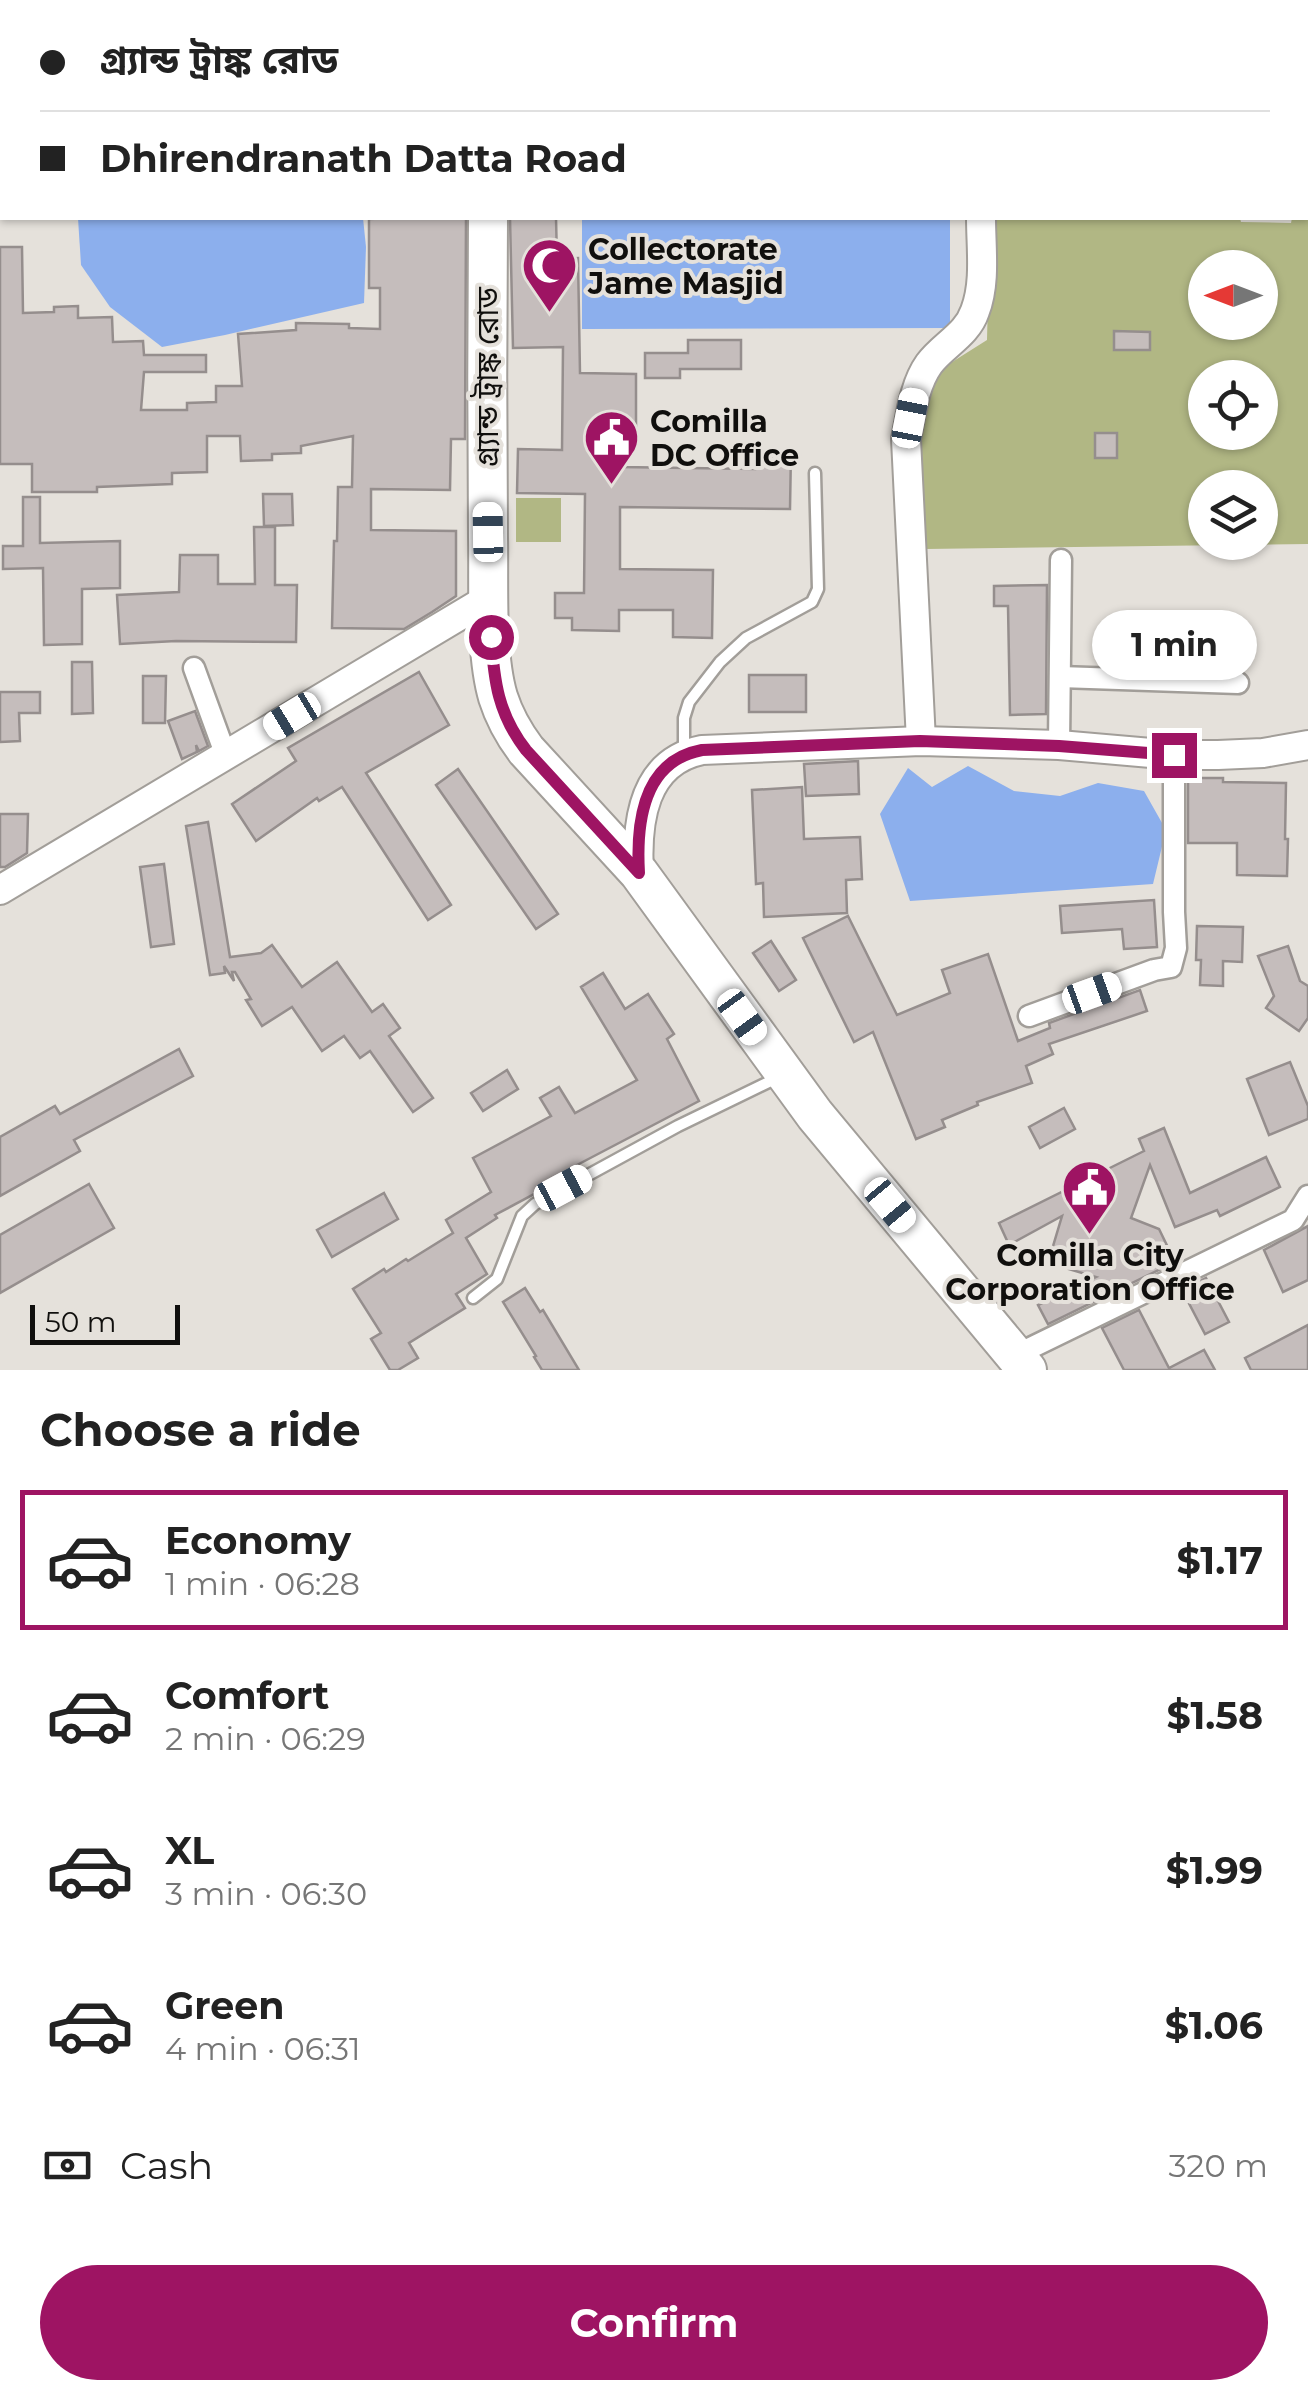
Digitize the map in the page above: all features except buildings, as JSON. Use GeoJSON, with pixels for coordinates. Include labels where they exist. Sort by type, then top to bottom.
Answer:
{"type":"FeatureCollection","features":[{"type":"Feature","properties":{"kind":"highway","name":"গ্র্যান্ড ট্রাঙ্ক রোড"},"geometry":{"type":"LineString","coordinates":[[488,220],[489,598],[497,695],[514,734],[639,873],[815,1115],[1022,1362]]}},
{"type":"Feature","properties":{"kind":"street"},"geometry":{"type":"LineString","coordinates":[[920,741],[906,439],[914,396],[929,364],[974,315],[981,290],[981,220]]}},
{"type":"Feature","properties":{"kind":"street"},"geometry":{"type":"LineString","coordinates":[[1059,746],[1061,560]]}},
{"type":"Feature","properties":{"kind":"street"},"geometry":{"type":"LineString","coordinates":[[0,890],[489,598]]}},
{"type":"Feature","properties":{"kind":"street"},"geometry":{"type":"LineString","coordinates":[[194,668],[226,756]]}},
{"type":"Feature","properties":{"kind":"street"},"geometry":{"type":"LineString","coordinates":[[1060,677],[1238,684]]}},
{"type":"Feature","properties":{"kind":"street"},"geometry":{"type":"LineString","coordinates":[[639,873],[637,841],[642,811],[664,767],[684,753],[920,741],[1174,755],[1263,753],[1308,745]]}},
{"type":"Feature","properties":{"kind":"street"},"geometry":{"type":"LineString","coordinates":[[1029,1016],[1171,967],[1176,948],[1174,755]]}},
{"type":"Feature","properties":{"kind":"street"},"geometry":{"type":"LineString","coordinates":[[1022,1362],[1292,1220],[1308,1196]]}},
{"type":"Feature","properties":{"kind":"lane"},"geometry":{"type":"LineString","coordinates":[[684,753],[684,718],[690,702],[720,662],[746,638],[812,602],[816,596],[816,473]]}},
{"type":"Feature","properties":{"kind":"lane"},"geometry":{"type":"LineString","coordinates":[[473,1298],[497,1279],[522,1216],[535,1204],[784,1074]]}},
{"type":"Feature","properties":{"kind":"green space"},"geometry":{"type":"Polygon","coordinates":[[[990,220],[1308,220],[1308,544],[1278,544],[1278,470],[1188,470],[1188,546],[926,549],[920,441],[926,403],[941,369],[987,340],[990,220]]]}},
{"type":"Feature","properties":{"kind":"green space"},"geometry":{"type":"Polygon","coordinates":[[[516,498],[561,498],[561,542],[516,542],[516,498]]]}},
{"type":"Feature","properties":{"kind":"water"},"geometry":{"type":"Polygon","coordinates":[[[78,220],[363,220],[364,303],[162,347],[110,307],[81,265],[78,220]]]}},
{"type":"Feature","properties":{"kind":"water"},"geometry":{"type":"Polygon","coordinates":[[[582,220],[950,220],[950,328],[582,329],[582,220]]]}},
{"type":"Feature","properties":{"kind":"water"},"geometry":{"type":"Polygon","coordinates":[[[968,766],[1014,791],[1060,796],[1098,783],[1144,791],[1166,830],[1153,884],[910,901],[880,814],[908,768],[932,787],[968,766]]]}},
{"type":"Feature","properties":{"kind":"place","name":"Collectorate Jame Masjid"},"geometry":{"type":"Point","coordinates":[549,315]}},
{"type":"Feature","properties":{"kind":"place","name":"Comilla DC Office"},"geometry":{"type":"Point","coordinates":[611,487]}},
{"type":"Feature","properties":{"kind":"place","name":"Comilla City Corporation Office"},"geometry":{"type":"Point","coordinates":[1090,1236]}},
{"type":"Feature","properties":{"kind":"route"},"geometry":{"type":"LineString","coordinates":[[491,637],[497,695],[514,734],[639,873],[637,841],[642,811],[664,767],[684,753],[920,741],[1174,755]]}}]}
